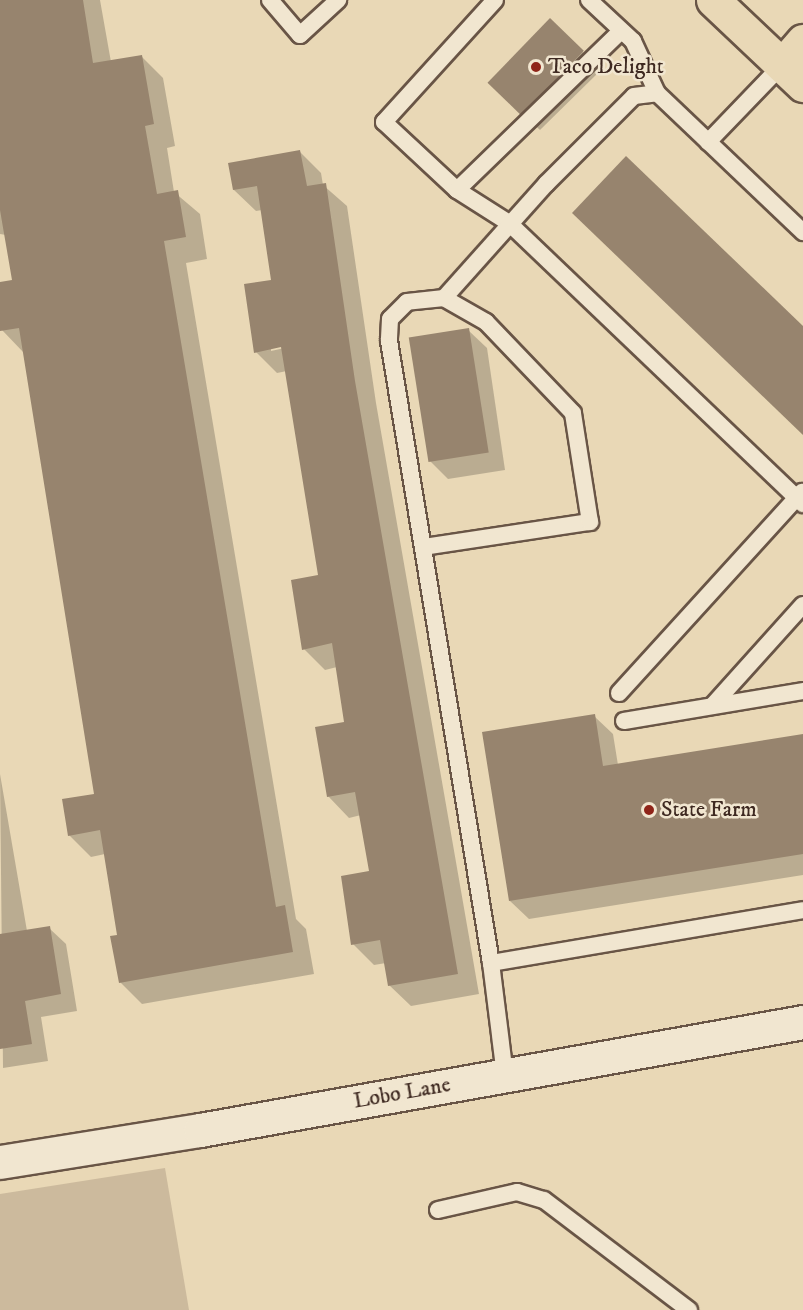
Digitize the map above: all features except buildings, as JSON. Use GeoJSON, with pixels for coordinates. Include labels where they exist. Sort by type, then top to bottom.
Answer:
{"type":"FeatureCollection","features":[{"type":"Feature","properties":{"kind":"main road"},"geometry":{"type":"LineString","coordinates":[[713,0],[792,75],[803,41]]}},
{"type":"Feature","properties":{"kind":"street","name":"Lobo Lane"},"geometry":{"type":"LineString","coordinates":[[0,1162],[803,1022]]}},
{"type":"Feature","properties":{"kind":"lane"},"geometry":{"type":"LineString","coordinates":[[270,0],[300,35],[338,0]]}},
{"type":"Feature","properties":{"kind":"lane"},"geometry":{"type":"LineString","coordinates":[[495,0],[384,122],[457,190],[509,223],[801,498],[619,693]]}},
{"type":"Feature","properties":{"kind":"lane"},"geometry":{"type":"LineString","coordinates":[[589,0],[633,41],[657,93],[803,232]]}},
{"type":"Feature","properties":{"kind":"lane"},"geometry":{"type":"LineString","coordinates":[[457,190],[621,31]]}},
{"type":"Feature","properties":{"kind":"lane"},"geometry":{"type":"LineString","coordinates":[[708,142],[792,75]]}},
{"type":"Feature","properties":{"kind":"lane"},"geometry":{"type":"LineString","coordinates":[[444,298],[509,223],[633,96],[657,93]]}},
{"type":"Feature","properties":{"kind":"lane"},"geometry":{"type":"LineString","coordinates":[[424,547],[590,522],[573,413],[486,322],[444,298],[407,302],[390,319],[389,341],[424,547],[442,679],[491,963],[505,1075]]}},
{"type":"Feature","properties":{"kind":"lane"},"geometry":{"type":"LineString","coordinates":[[712,706],[803,605]]}},
{"type":"Feature","properties":{"kind":"lane"},"geometry":{"type":"LineString","coordinates":[[624,721],[803,691]]}},
{"type":"Feature","properties":{"kind":"lane"},"geometry":{"type":"LineString","coordinates":[[491,963],[803,910]]}},
{"type":"Feature","properties":{"kind":"lane"},"geometry":{"type":"LineString","coordinates":[[438,1210],[517,1192],[544,1200],[689,1310]]}},
{"type":"Feature","properties":{"kind":"shaded area"},"geometry":{"type":"Polygon","coordinates":[[[165,1168],[189,1310],[0,1310],[0,1194],[165,1168]]]}},
{"type":"Feature","properties":{"kind":"place","name":"Taco Delight"},"geometry":{"type":"Point","coordinates":[536,67]}},
{"type":"Feature","properties":{"kind":"place","name":"State Farm"},"geometry":{"type":"Point","coordinates":[649,810]}}]}
